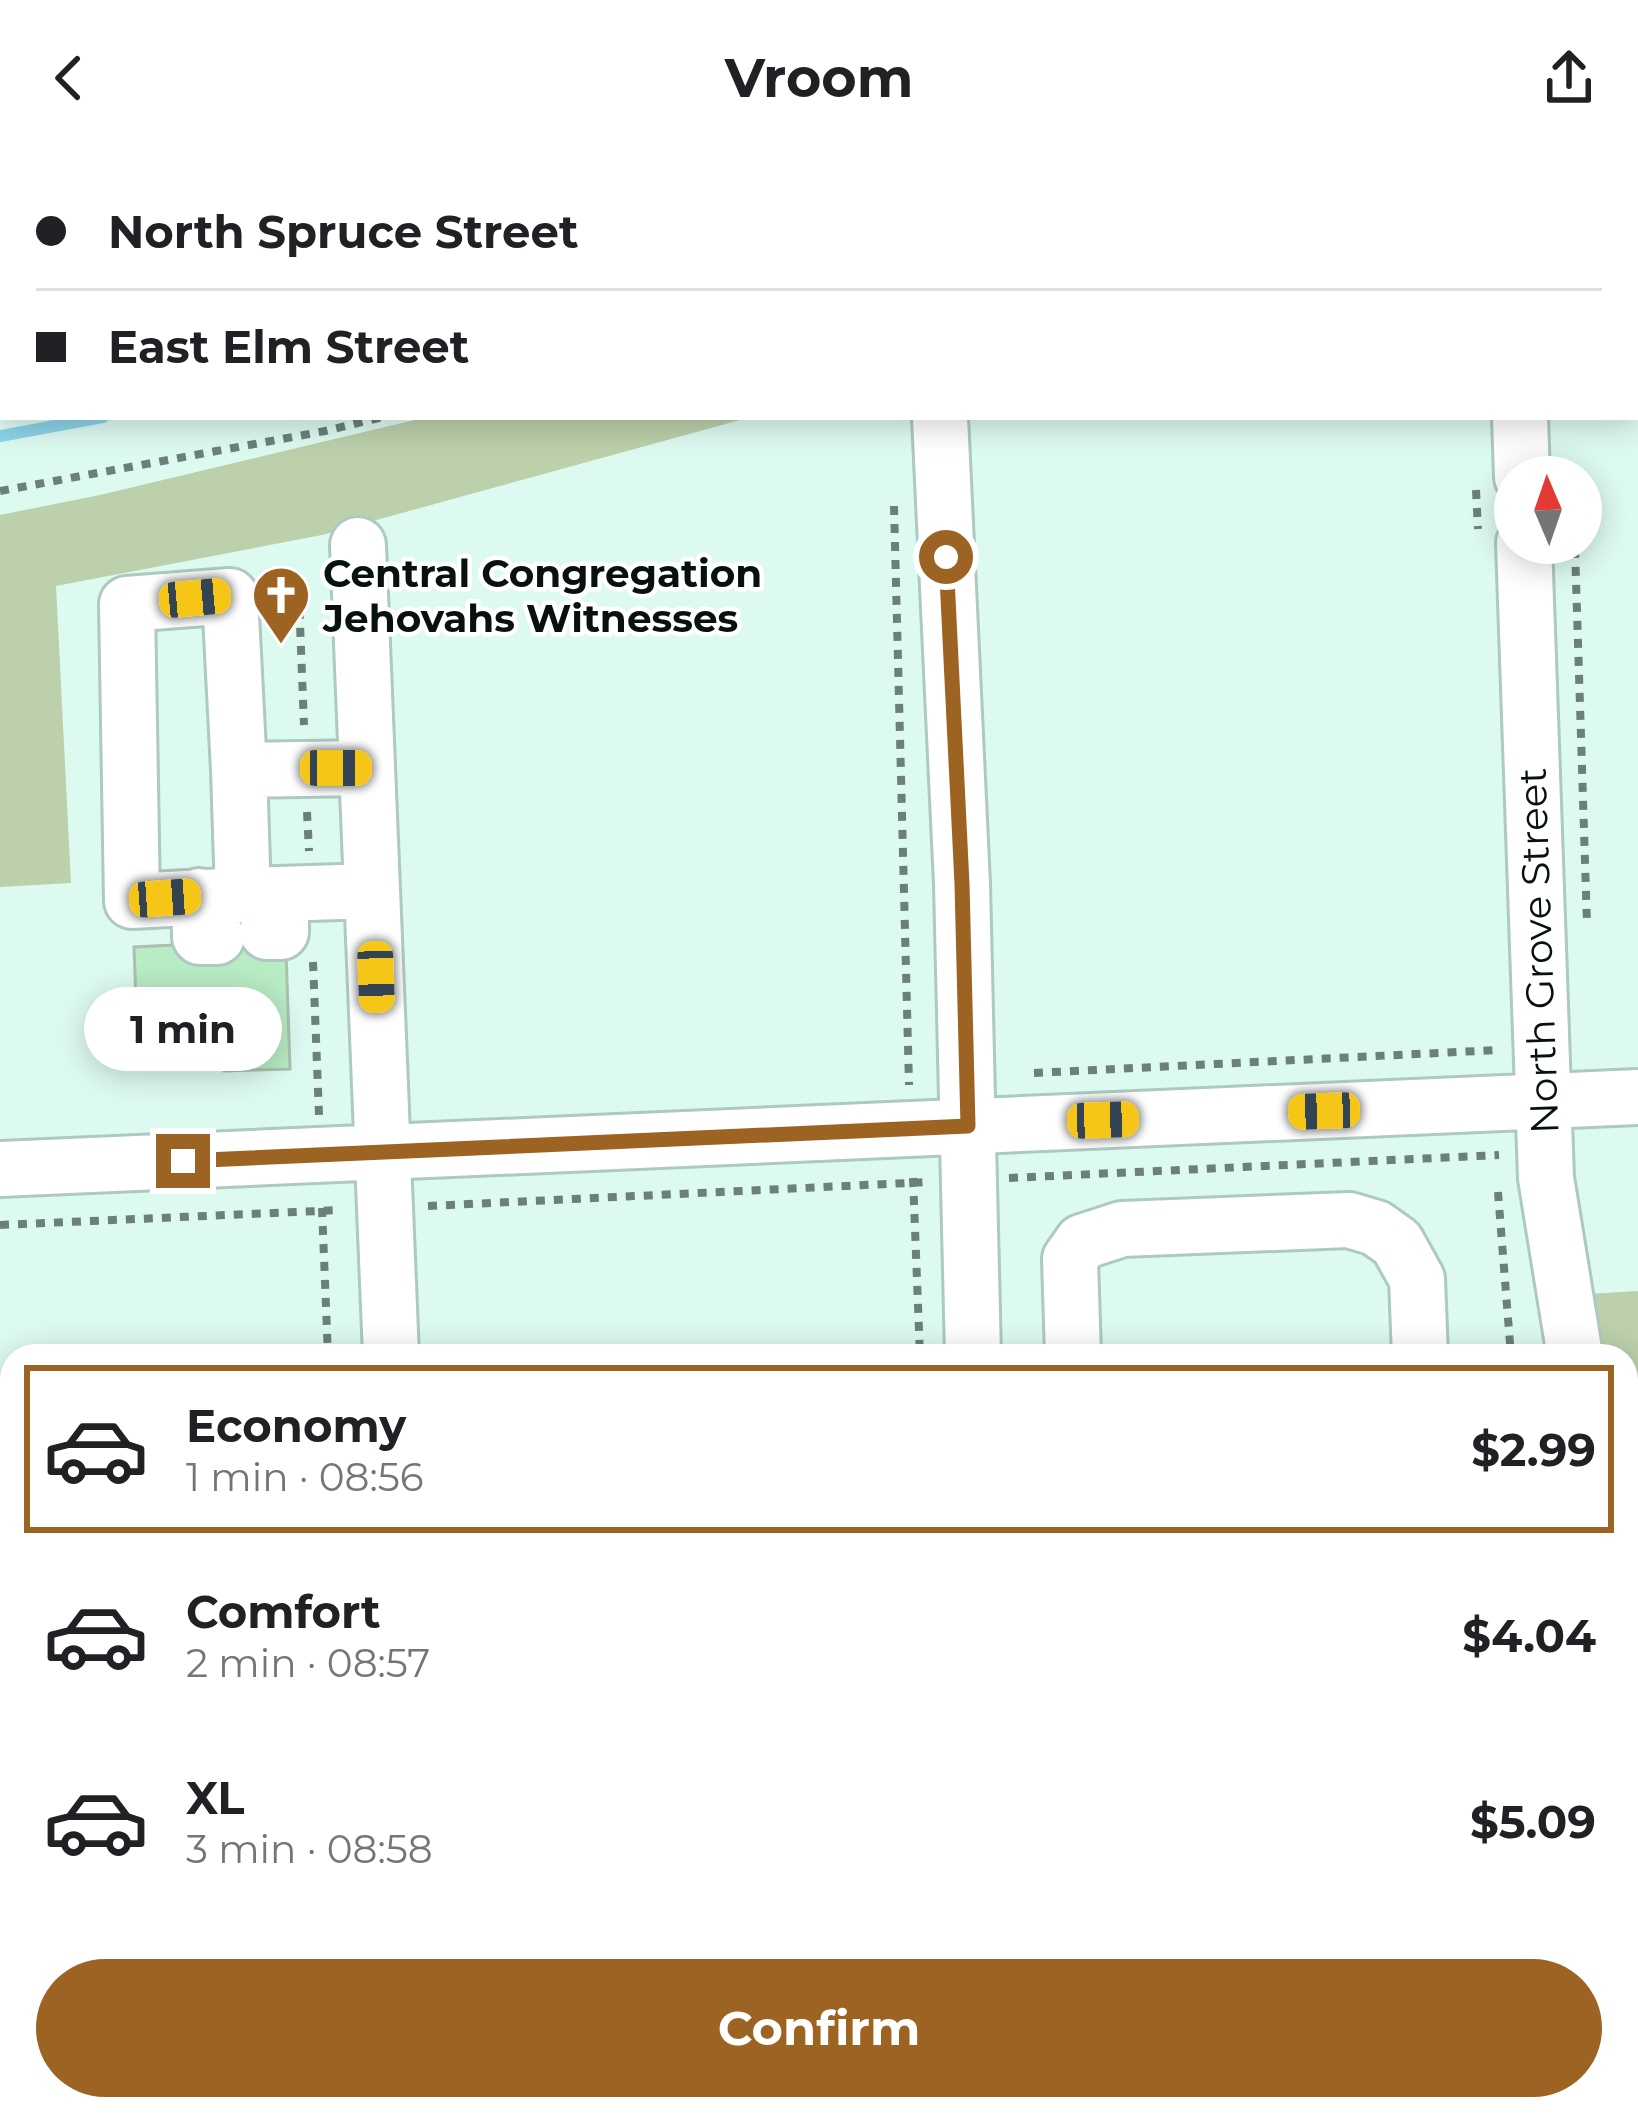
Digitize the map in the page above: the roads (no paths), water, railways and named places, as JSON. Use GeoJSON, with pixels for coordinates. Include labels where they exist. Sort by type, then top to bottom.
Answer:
{"type":"FeatureCollection","features":[{"type":"Feature","properties":{"kind":"street"},"geometry":{"type":"LineString","coordinates":[[940,420],[961,861],[973,1344]]}},
{"type":"Feature","properties":{"kind":"street"},"geometry":{"type":"LineString","coordinates":[[1520,420],[1521,456]]}},
{"type":"Feature","properties":{"kind":"street"},"geometry":{"type":"LineString","coordinates":[[358,545],[391,1344]]}},
{"type":"Feature","properties":{"kind":"street","name":"North Grove Street"},"geometry":{"type":"LineString","coordinates":[[1525,564],[1546,1178],[1572,1344]]}},
{"type":"Feature","properties":{"kind":"street"},"geometry":{"type":"LineString","coordinates":[[241,911],[230,596],[127,604],[132,901],[241,911],[372,891]]}},
{"type":"Feature","properties":{"kind":"street"},"geometry":{"type":"LineString","coordinates":[[239,770],[367,768]]}},
{"type":"Feature","properties":{"kind":"street"},"geometry":{"type":"LineString","coordinates":[[0,1168],[1638,1097]]}},
{"type":"Feature","properties":{"kind":"street"},"geometry":{"type":"LineString","coordinates":[[1073,1344],[1070,1259],[1082,1242],[1122,1229],[1349,1220],[1376,1228],[1397,1243],[1417,1279],[1420,1344]]}},
{"type":"Feature","properties":{"kind":"waterway"},"geometry":{"type":"LineString","coordinates":[[0,436],[87,420]]}},
{"type":"Feature","properties":{"kind":"place","name":"Central Congregation Jehovahs Witnesses"},"geometry":{"type":"Point","coordinates":[281,646]}}]}
